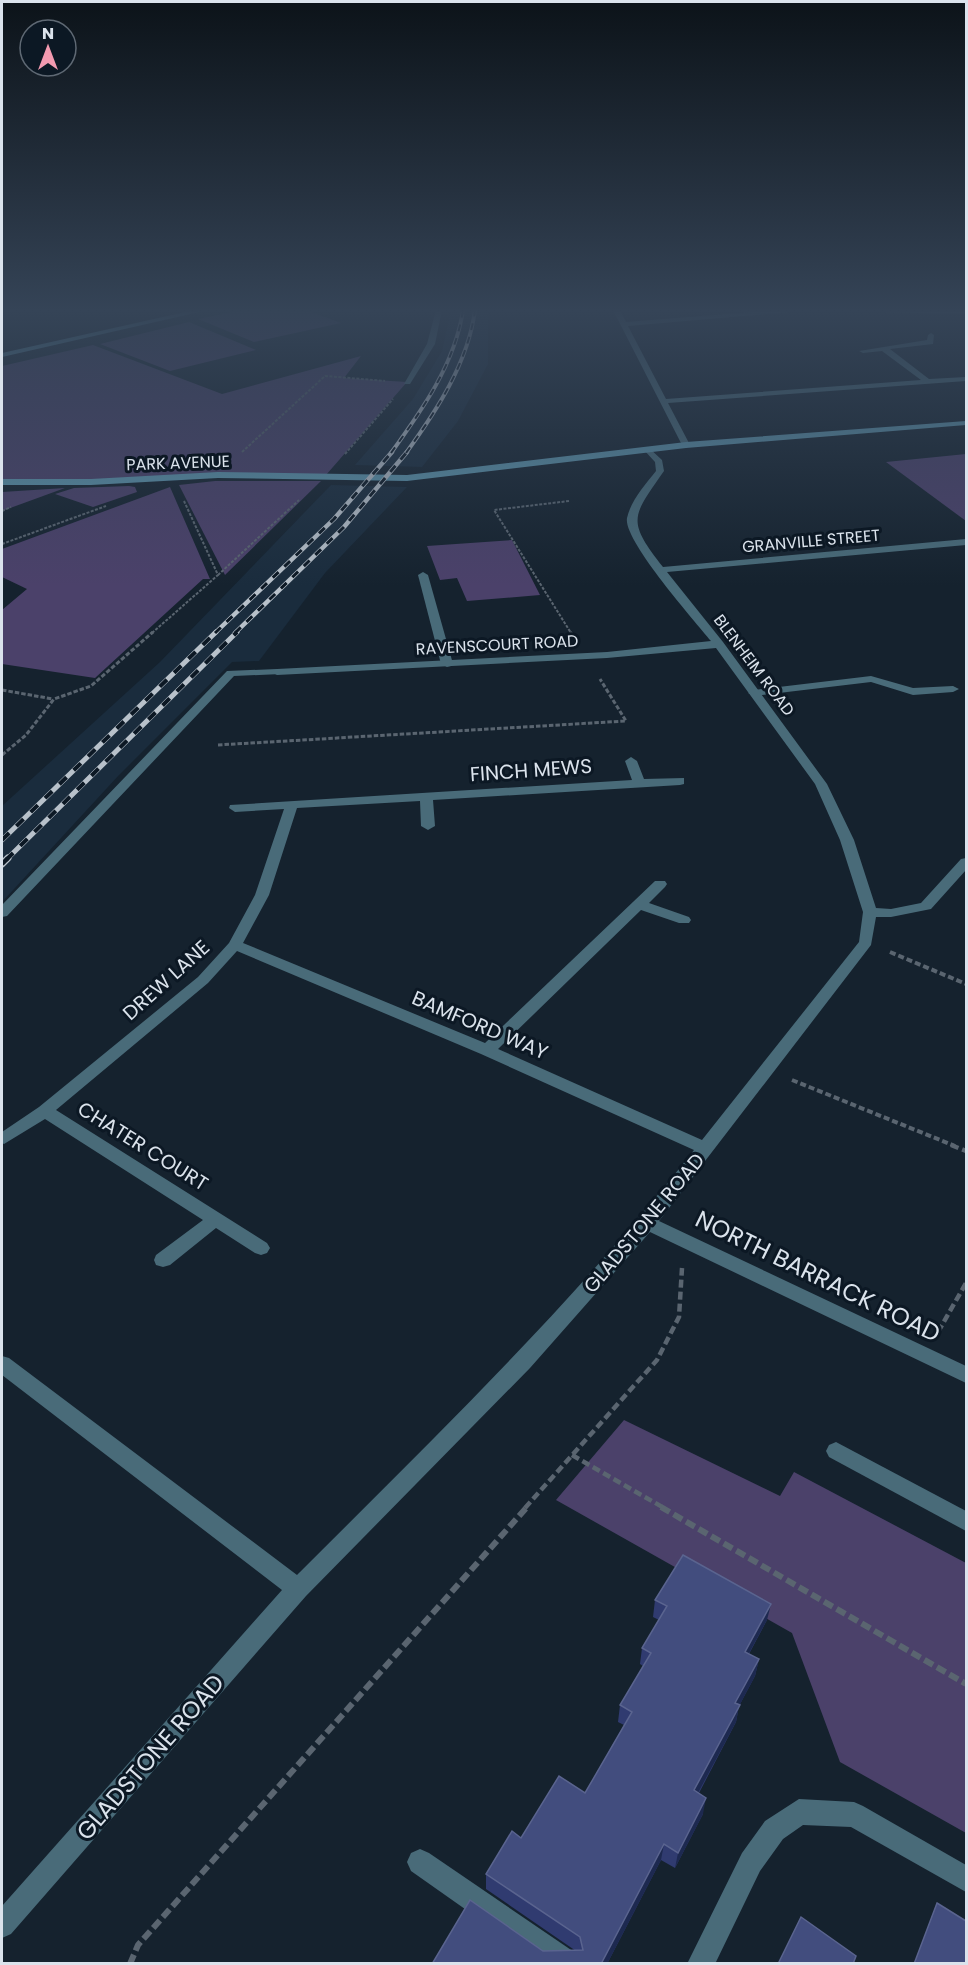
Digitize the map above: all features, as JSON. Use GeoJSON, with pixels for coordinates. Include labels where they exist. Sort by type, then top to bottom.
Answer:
{"type":"FeatureCollection","features":[{"type":"Feature","properties":{"kind":"street"},"geometry":{"type":"LineString","coordinates":[[664,402],[686,445]]}},
{"type":"Feature","properties":{"kind":"street","name":"PARK AVENUE"},"geometry":{"type":"LineString","coordinates":[[2,482],[326,475],[426,476],[686,445],[966,423]]}},
{"type":"Feature","properties":{"kind":"street","name":"BLENHEIM ROAD"},"geometry":{"type":"LineString","coordinates":[[648,450],[659,462],[660,471],[636,504],[631,521],[638,542],[719,644],[821,784],[847,840],[870,912]]}},
{"type":"Feature","properties":{"kind":"street","name":"GRANVILLE STREET"},"geometry":{"type":"LineString","coordinates":[[658,570],[966,542]]}},
{"type":"Feature","properties":{"kind":"street"},"geometry":{"type":"LineString","coordinates":[[423,575],[447,664]]}},
{"type":"Feature","properties":{"kind":"street","name":"RAVENSCOURT ROAD"},"geometry":{"type":"LineString","coordinates":[[2,913],[231,673],[607,655],[719,644]]}},
{"type":"Feature","properties":{"kind":"street"},"geometry":{"type":"LineString","coordinates":[[754,693],[882,679],[913,692],[952,688]]}},
{"type":"Feature","properties":{"kind":"street"},"geometry":{"type":"LineString","coordinates":[[631,761],[639,783]]}},
{"type":"Feature","properties":{"kind":"street","name":"FINCH MEWS"},"geometry":{"type":"LineString","coordinates":[[235,808],[680,781]]}},
{"type":"Feature","properties":{"kind":"street"},"geometry":{"type":"LineString","coordinates":[[426,796],[428,826]]}},
{"type":"Feature","properties":{"kind":"street","name":"DREW LANE"},"geometry":{"type":"LineString","coordinates":[[3,1139],[45,1111],[203,980],[235,945],[262,896],[292,804]]}},
{"type":"Feature","properties":{"kind":"street"},"geometry":{"type":"LineString","coordinates":[[866,942],[870,912],[891,913],[926,906],[966,862]]}},
{"type":"Feature","properties":{"kind":"street"},"geometry":{"type":"LineString","coordinates":[[487,1050],[660,884]]}},
{"type":"Feature","properties":{"kind":"street"},"geometry":{"type":"LineString","coordinates":[[639,904],[684,920]]}},
{"type":"Feature","properties":{"kind":"street","name":"GLADSTONE ROAD"},"geometry":{"type":"LineString","coordinates":[[2,1925],[298,1588],[524,1362],[647,1223],[707,1149],[866,942]]}},
{"type":"Feature","properties":{"kind":"street","name":"BAMFORD WAY"},"geometry":{"type":"LineString","coordinates":[[235,945],[487,1050],[707,1149]]}},
{"type":"Feature","properties":{"kind":"street","name":"CHATER COURT"},"geometry":{"type":"LineString","coordinates":[[45,1111],[261,1248]]}},
{"type":"Feature","properties":{"kind":"street","name":"CHATER COURT"},"geometry":{"type":"LineString","coordinates":[[163,1260],[216,1219]]}},
{"type":"Feature","properties":{"kind":"street","name":"NORTH BARRACK ROAD"},"geometry":{"type":"LineString","coordinates":[[647,1223],[966,1375]]}},
{"type":"Feature","properties":{"kind":"street"},"geometry":{"type":"LineString","coordinates":[[2,1364],[298,1588]]}},
{"type":"Feature","properties":{"kind":"street"},"geometry":{"type":"LineString","coordinates":[[836,1452],[966,1522]]}},
{"type":"Feature","properties":{"kind":"street"},"geometry":{"type":"LineString","coordinates":[[700,1964],[751,1862],[774,1830],[799,1812],[854,1815],[966,1879]]}},
{"type":"Feature","properties":{"kind":"street"},"geometry":{"type":"LineString","coordinates":[[420,1862],[567,1964]]}},
{"type":"Feature","properties":{"kind":"path"},"geometry":{"type":"LineString","coordinates":[[241,454],[297,402]]}},
{"type":"Feature","properties":{"kind":"path"},"geometry":{"type":"LineString","coordinates":[[2,690],[54,699],[92,686],[218,575],[326,475],[390,402]]}},
{"type":"Feature","properties":{"kind":"path"},"geometry":{"type":"LineString","coordinates":[[174,478],[218,575]]}},
{"type":"Feature","properties":{"kind":"path"},"geometry":{"type":"LineString","coordinates":[[2,544],[114,503]]}},
{"type":"Feature","properties":{"kind":"path"},"geometry":{"type":"LineString","coordinates":[[2,755],[26,735],[54,699]]}},
{"type":"Feature","properties":{"kind":"path"},"geometry":{"type":"LineString","coordinates":[[866,942],[966,984]]}},
{"type":"Feature","properties":{"kind":"path"},"geometry":{"type":"LineString","coordinates":[[767,1069],[966,1151]]}},
{"type":"Feature","properties":{"kind":"path"},"geometry":{"type":"LineString","coordinates":[[130,1964],[138,1945],[145,1936],[657,1360],[679,1317],[682,1268],[629,1242]]}},
{"type":"Feature","properties":{"kind":"path"},"geometry":{"type":"LineString","coordinates":[[925,1355],[966,1283]]}},
{"type":"Feature","properties":{"kind":"path"},"geometry":{"type":"LineString","coordinates":[[572,1455],[966,1684]]}},
{"type":"Feature","properties":{"kind":"shaded area"},"geometry":{"type":"Polygon","coordinates":[[[2,402],[390,402],[326,475],[2,482],[2,402]]]}},
{"type":"Feature","properties":{"kind":"shaded area"},"geometry":{"type":"Polygon","coordinates":[[[411,402],[468,402],[458,421],[422,467],[355,465],[411,402]]]}},
{"type":"Feature","properties":{"kind":"shaded area"},"geometry":{"type":"Polygon","coordinates":[[[966,454],[966,521],[886,462],[966,454]]]}},
{"type":"Feature","properties":{"kind":"shaded area"},"geometry":{"type":"Polygon","coordinates":[[[215,481],[321,481],[225,575],[179,485],[215,481]]]}},
{"type":"Feature","properties":{"kind":"shaded area"},"geometry":{"type":"Polygon","coordinates":[[[331,485],[407,487],[325,573],[259,661],[232,662],[119,775],[2,902],[2,806],[160,662],[331,485]]]}},
{"type":"Feature","properties":{"kind":"shaded area"},"geometry":{"type":"Polygon","coordinates":[[[135,487],[137,492],[93,507],[55,494],[74,488],[135,487]]]}},
{"type":"Feature","properties":{"kind":"shaded area"},"geometry":{"type":"Polygon","coordinates":[[[170,487],[210,579],[203,579],[95,678],[2,664],[2,610],[27,589],[2,577],[2,549],[170,487]]]}},
{"type":"Feature","properties":{"kind":"shaded area"},"geometry":{"type":"Polygon","coordinates":[[[65,488],[2,511],[2,492],[65,488]]]}},
{"type":"Feature","properties":{"kind":"shaded area"},"geometry":{"type":"Polygon","coordinates":[[[512,540],[540,595],[467,601],[457,578],[440,580],[427,546],[512,540]]]}},
{"type":"Feature","properties":{"kind":"shaded area"},"geometry":{"type":"Polygon","coordinates":[[[624,1420],[780,1496],[794,1472],[966,1563],[966,1833],[840,1762],[792,1633],[556,1500],[624,1420]]]}},
{"type":"Feature","properties":{"kind":"building"},"geometry":{"type":"Polygon","coordinates":[[[683,1555],[771,1604],[745,1652],[759,1659],[735,1703],[740,1705],[694,1790],[706,1798],[678,1853],[664,1844],[601,1964],[432,1964],[470,1900],[543,1951],[583,1950],[580,1937],[486,1874],[512,1831],[521,1838],[559,1776],[585,1793],[632,1712],[620,1705],[651,1653],[642,1648],[667,1606],[655,1600],[683,1555]]]}},
{"type":"Feature","properties":{"kind":"building"},"geometry":{"type":"Polygon","coordinates":[[[937,1903],[966,1921],[966,1964],[914,1964],[937,1903]]]}},
{"type":"Feature","properties":{"kind":"building"},"geometry":{"type":"Polygon","coordinates":[[[801,1917],[856,1956],[853,1964],[778,1964],[801,1917]]]}},
{"type":"Feature","properties":{"kind":"railway"},"geometry":{"type":"LineString","coordinates":[[391,453],[426,402]]}},
{"type":"Feature","properties":{"kind":"railway"},"geometry":{"type":"LineString","coordinates":[[406,453],[441,402]]}},
{"type":"Feature","properties":{"kind":"railway"},"geometry":{"type":"LineString","coordinates":[[215,633],[334,519],[392,452]]}},
{"type":"Feature","properties":{"kind":"railway"},"geometry":{"type":"LineString","coordinates":[[235,633],[344,527],[407,452]]}},
{"type":"Feature","properties":{"kind":"railway"},"geometry":{"type":"LineString","coordinates":[[2,840],[216,632]]}},
{"type":"Feature","properties":{"kind":"railway"},"geometry":{"type":"LineString","coordinates":[[6,860],[237,632]]}},
{"type":"Feature","properties":{"kind":"railway"},"geometry":{"type":"LineString","coordinates":[[2,864],[6,860]]}}]}
